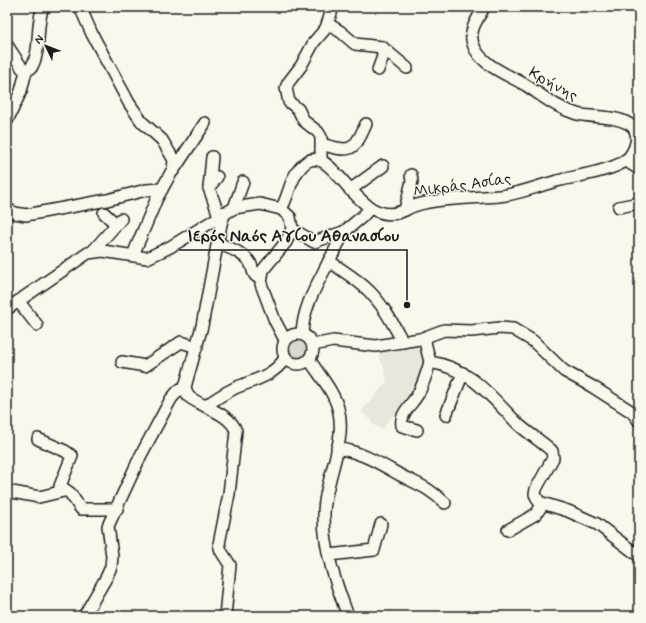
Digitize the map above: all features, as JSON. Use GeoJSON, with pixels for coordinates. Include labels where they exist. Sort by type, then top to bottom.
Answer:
{"type":"FeatureCollection","features":[{"type":"Feature","properties":{"kind":"street"},"geometry":{"type":"LineString","coordinates":[[7,121],[18,98],[26,71],[31,68],[36,57],[39,21],[43,7]]}},
{"type":"Feature","properties":{"kind":"street"},"geometry":{"type":"LineString","coordinates":[[80,7],[92,34],[129,103],[142,122],[162,140],[172,154],[174,163],[171,173]]}},
{"type":"Feature","properties":{"kind":"street"},"geometry":{"type":"LineString","coordinates":[[280,208],[301,166],[312,160],[321,160],[322,144],[320,134],[304,120],[298,109],[289,102],[286,88],[288,82],[301,66],[314,42],[328,24],[333,7]]}},
{"type":"Feature","properties":{"kind":"street","name":"Κρήνης"},"geometry":{"type":"LineString","coordinates":[[484,7],[474,24],[471,35],[474,48],[491,65],[554,105],[577,114],[621,120],[637,127],[636,142],[625,160]]}},
{"type":"Feature","properties":{"kind":"street"},"geometry":{"type":"LineString","coordinates":[[328,24],[341,32],[353,44],[382,47],[407,68]]}},
{"type":"Feature","properties":{"kind":"street"},"geometry":{"type":"LineString","coordinates":[[7,44],[22,69],[26,71]]}},
{"type":"Feature","properties":{"kind":"street"},"geometry":{"type":"LineString","coordinates":[[378,70],[383,56],[382,47]]}},
{"type":"Feature","properties":{"kind":"street"},"geometry":{"type":"LineString","coordinates":[[133,256],[149,216],[162,189],[205,123]]}},
{"type":"Feature","properties":{"kind":"street"},"geometry":{"type":"LineString","coordinates":[[322,144],[339,149],[349,148],[358,143],[366,124]]}},
{"type":"Feature","properties":{"kind":"street"},"geometry":{"type":"LineString","coordinates":[[212,157],[209,188],[226,212]]}},
{"type":"Feature","properties":{"kind":"street","name":"Μικράς Ασίας"},"geometry":{"type":"LineString","coordinates":[[321,160],[331,167],[360,201],[370,208],[388,214],[396,214],[418,204],[516,193],[596,172],[625,160]]}},
{"type":"Feature","properties":{"kind":"street"},"geometry":{"type":"LineString","coordinates":[[625,160],[639,169]]}},
{"type":"Feature","properties":{"kind":"street"},"geometry":{"type":"LineString","coordinates":[[350,190],[383,166]]}},
{"type":"Feature","properties":{"kind":"street"},"geometry":{"type":"LineString","coordinates":[[405,210],[412,181],[411,175]]}},
{"type":"Feature","properties":{"kind":"street"},"geometry":{"type":"LineString","coordinates":[[209,188],[218,177]]}},
{"type":"Feature","properties":{"kind":"street"},"geometry":{"type":"LineString","coordinates":[[225,616],[230,565],[220,550],[219,544],[228,500],[236,432],[232,424],[206,406],[188,396],[185,386],[197,347],[221,224],[243,182]]}},
{"type":"Feature","properties":{"kind":"street"},"geometry":{"type":"LineString","coordinates":[[7,209],[15,213],[26,215],[107,200],[146,190],[162,189]]}},
{"type":"Feature","properties":{"kind":"street"},"geometry":{"type":"LineString","coordinates":[[619,207],[639,202]]}},
{"type":"Feature","properties":{"kind":"street"},"geometry":{"type":"LineString","coordinates":[[7,309],[19,302],[76,259],[92,252],[103,251],[142,258],[150,257],[226,212],[244,205],[260,204],[280,208],[290,216],[292,230],[286,242],[263,270],[261,278],[261,284],[275,321],[285,340]]}},
{"type":"Feature","properties":{"kind":"street"},"geometry":{"type":"LineString","coordinates":[[292,230],[314,242],[343,232],[364,215],[370,208]]}},
{"type":"Feature","properties":{"kind":"street"},"geometry":{"type":"LineString","coordinates":[[92,252],[118,221],[104,213]]}},
{"type":"Feature","properties":{"kind":"street"},"geometry":{"type":"LineString","coordinates":[[302,334],[305,310],[343,232]]}},
{"type":"Feature","properties":{"kind":"street"},"geometry":{"type":"LineString","coordinates":[[218,243],[240,252],[250,262],[253,274],[257,278],[261,278]]}},
{"type":"Feature","properties":{"kind":"street"},"geometry":{"type":"LineString","coordinates":[[329,261],[353,278],[369,292],[391,320],[403,342]]}},
{"type":"Feature","properties":{"kind":"street"},"geometry":{"type":"LineString","coordinates":[[19,302],[37,325]]}},
{"type":"Feature","properties":{"kind":"street"},"geometry":{"type":"LineString","coordinates":[[313,345],[333,341],[376,346],[424,338],[438,331],[448,329],[471,331],[500,328],[515,329],[533,341],[564,371],[593,387],[638,417]]}},
{"type":"Feature","properties":{"kind":"street"},"geometry":{"type":"LineString","coordinates":[[294,334],[302,334],[308,337],[313,345],[312,353],[309,359],[304,363],[297,364],[290,362],[285,358],[282,348],[285,340],[294,334]]}},
{"type":"Feature","properties":{"kind":"street"},"geometry":{"type":"LineString","coordinates":[[417,430],[402,426],[401,422],[404,413],[419,393],[430,362],[424,338]]}},
{"type":"Feature","properties":{"kind":"street"},"geometry":{"type":"LineString","coordinates":[[122,362],[146,366],[181,342],[197,347]]}},
{"type":"Feature","properties":{"kind":"street"},"geometry":{"type":"LineString","coordinates":[[206,406],[227,392],[272,372],[280,366],[285,358]]}},
{"type":"Feature","properties":{"kind":"street"},"geometry":{"type":"LineString","coordinates":[[309,359],[327,385],[338,408],[340,422],[337,448],[324,512],[328,555],[334,579],[348,616]]}},
{"type":"Feature","properties":{"kind":"street"},"geometry":{"type":"LineString","coordinates":[[430,362],[463,373],[490,392],[519,424],[553,453],[550,463],[536,490],[537,498],[543,504],[568,511],[597,524],[639,556]]}},
{"type":"Feature","properties":{"kind":"street"},"geometry":{"type":"LineString","coordinates":[[446,415],[463,373]]}},
{"type":"Feature","properties":{"kind":"street"},"geometry":{"type":"LineString","coordinates":[[84,616],[110,571],[112,556],[108,528],[142,454],[171,399],[185,386]]}},
{"type":"Feature","properties":{"kind":"street"},"geometry":{"type":"LineString","coordinates":[[38,439],[65,451],[72,456],[60,486],[64,491],[70,494],[81,509],[117,510]]}},
{"type":"Feature","properties":{"kind":"street"},"geometry":{"type":"LineString","coordinates":[[337,448],[351,450],[379,462],[429,489],[445,503]]}},
{"type":"Feature","properties":{"kind":"street"},"geometry":{"type":"LineString","coordinates":[[7,491],[39,497],[64,491]]}},
{"type":"Feature","properties":{"kind":"street"},"geometry":{"type":"LineString","coordinates":[[508,530],[536,514],[543,504]]}},
{"type":"Feature","properties":{"kind":"street"},"geometry":{"type":"LineString","coordinates":[[328,555],[374,550],[381,524]]}},
{"type":"Feature","properties":{"kind":"shaded area"},"geometry":{"type":"Polygon","coordinates":[[[299,335],[308,340],[311,350],[305,357],[289,358],[285,345],[293,337],[299,335]]]}},
{"type":"Feature","properties":{"kind":"shaded area"},"geometry":{"type":"Polygon","coordinates":[[[421,338],[427,365],[404,409],[388,421],[382,430],[371,423],[372,420],[361,412],[387,382],[385,371],[375,345],[421,338]]]}},
{"type":"Feature","properties":{"kind":"place","name":"Ιερός Ναός Αγίου Αθανασίου"},"geometry":{"type":"Point","coordinates":[407,305]}}]}
